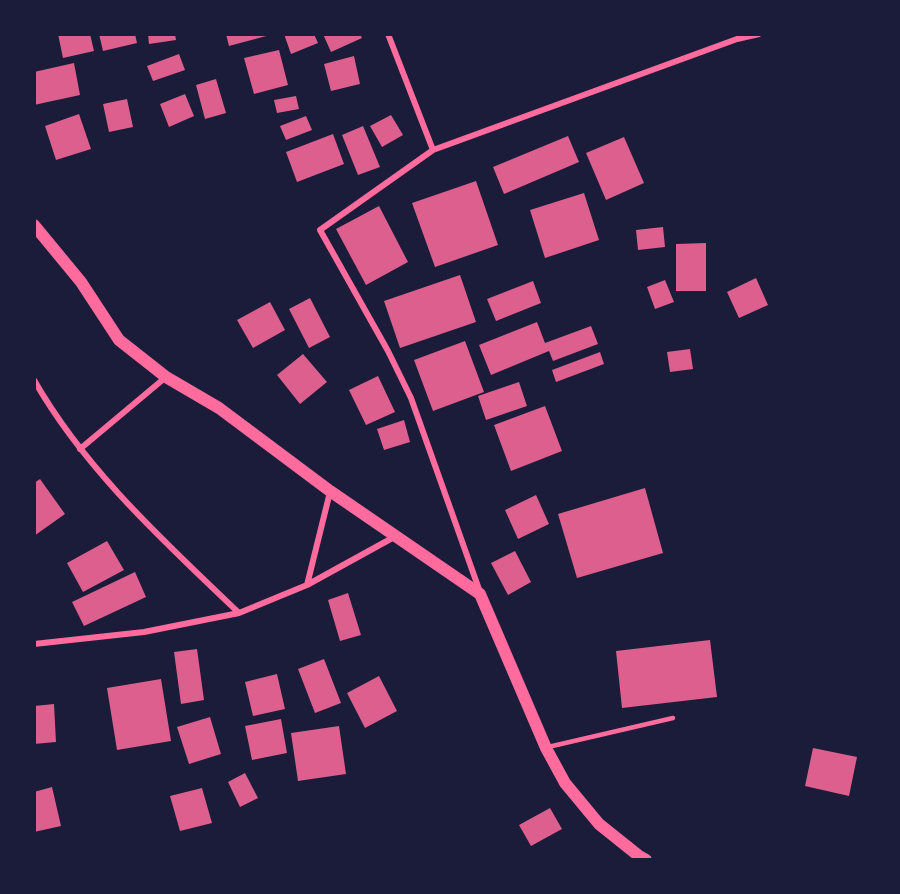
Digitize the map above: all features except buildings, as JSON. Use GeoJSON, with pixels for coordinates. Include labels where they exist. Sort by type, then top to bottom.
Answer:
{"type":"FeatureCollection","features":[{"type":"Feature","properties":{"kind":"main road"},"geometry":{"type":"LineString","coordinates":[[34,225],[81,282],[119,340],[166,377],[219,408],[330,491],[480,594],[546,748],[565,783],[600,824],[641,858]]}},
{"type":"Feature","properties":{"kind":"street"},"geometry":{"type":"LineString","coordinates":[[388,34],[433,150]]}},
{"type":"Feature","properties":{"kind":"street"},"geometry":{"type":"LineString","coordinates":[[480,594],[411,398],[388,351],[320,231],[433,150],[737,39],[759,34]]}},
{"type":"Feature","properties":{"kind":"street"},"geometry":{"type":"LineString","coordinates":[[80,448],[166,377]]}},
{"type":"Feature","properties":{"kind":"street"},"geometry":{"type":"LineString","coordinates":[[34,380],[80,448],[113,488],[154,532],[238,613]]}},
{"type":"Feature","properties":{"kind":"street"},"geometry":{"type":"LineString","coordinates":[[307,585],[330,491]]}},
{"type":"Feature","properties":{"kind":"street"},"geometry":{"type":"LineString","coordinates":[[34,644],[144,632],[238,613],[307,585],[397,536]]}},
{"type":"Feature","properties":{"kind":"lane"},"geometry":{"type":"LineString","coordinates":[[546,748],[673,718]]}}]}
